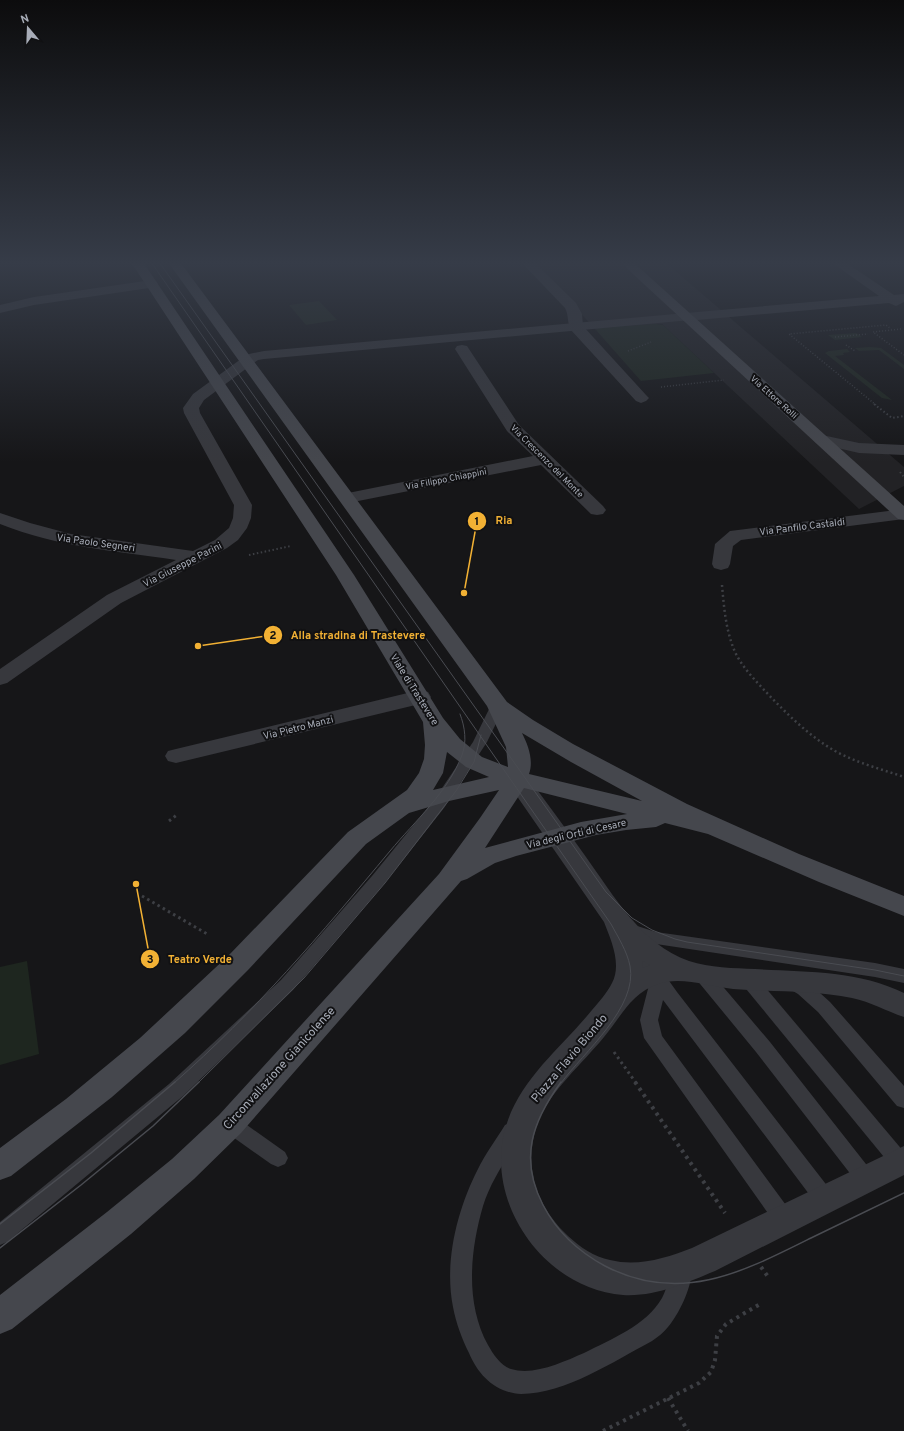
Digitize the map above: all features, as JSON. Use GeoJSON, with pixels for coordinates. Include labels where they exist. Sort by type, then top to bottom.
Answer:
{"type":"FeatureCollection","features":[{"type":"Feature","properties":{"kind":"main road","name":"Viale di Trastevere"},"geometry":{"type":"LineString","coordinates":[[182,329],[345,575],[434,722],[452,744],[470,759],[487,768],[518,779]]}},
{"type":"Feature","properties":{"kind":"main road"},"geometry":{"type":"LineString","coordinates":[[222,329],[348,498],[498,705]]}},
{"type":"Feature","properties":{"kind":"main road","name":"Via Ettore Rolli"},"geometry":{"type":"LineString","coordinates":[[699,329],[904,514]]}},
{"type":"Feature","properties":{"kind":"main road","name":"Circonvallazione Gianicolense"},"geometry":{"type":"LineString","coordinates":[[0,1318],[120,1223],[183,1169],[230,1124],[448,880],[489,824],[518,779],[520,755],[498,705]]}},
{"type":"Feature","properties":{"kind":"main road","name":"Via degli Orti di Cesare"},"geometry":{"type":"LineString","coordinates":[[498,705],[527,726],[590,764],[654,799],[713,827],[853,887],[904,906]]}},
{"type":"Feature","properties":{"kind":"main road"},"geometry":{"type":"LineString","coordinates":[[0,1166],[81,1105],[165,1033],[264,938],[357,838],[415,796],[430,777],[435,758],[436,738],[434,722]]}},
{"type":"Feature","properties":{"kind":"main road"},"geometry":{"type":"LineString","coordinates":[[400,808],[446,794],[518,779]]}},
{"type":"Feature","properties":{"kind":"main road","name":"Via degli Orti di Cesare"},"geometry":{"type":"LineString","coordinates":[[518,779],[713,827]]}},
{"type":"Feature","properties":{"kind":"main road","name":"Via degli Orti di Cesare"},"geometry":{"type":"LineString","coordinates":[[448,880],[466,867],[492,854],[558,836],[619,822],[637,820],[666,820],[713,827]]}},
{"type":"Feature","properties":{"kind":"street"},"geometry":{"type":"LineString","coordinates":[[218,383],[254,357],[264,355],[556,329]]}},
{"type":"Feature","properties":{"kind":"street"},"geometry":{"type":"LineString","coordinates":[[578,329],[638,394]]}},
{"type":"Feature","properties":{"kind":"street","name":"Via Crescenzo del Monte"},"geometry":{"type":"LineString","coordinates":[[462,348],[505,417],[544,459],[597,510]]}},
{"type":"Feature","properties":{"kind":"street","name":"Via Giuseppe Parini"},"geometry":{"type":"LineString","coordinates":[[0,679],[114,599],[221,544],[236,532],[240,525],[243,505],[191,410],[191,406],[198,398],[218,383]]}},
{"type":"Feature","properties":{"kind":"street"},"geometry":{"type":"LineString","coordinates":[[822,440],[872,449],[904,450]]}},
{"type":"Feature","properties":{"kind":"street","name":"Via Filippo Chiappini"},"geometry":{"type":"LineString","coordinates":[[348,498],[544,459]]}},
{"type":"Feature","properties":{"kind":"street","name":"Via Panfilo Castaldi"},"geometry":{"type":"LineString","coordinates":[[721,564],[724,544],[736,535],[904,514]]}},
{"type":"Feature","properties":{"kind":"street","name":"Via Paolo Segneri"},"geometry":{"type":"LineString","coordinates":[[0,518],[44,534],[74,541],[195,557]]}},
{"type":"Feature","properties":{"kind":"street","name":"Via Pietro Manzi"},"geometry":{"type":"LineString","coordinates":[[176,756],[420,697]]}},
{"type":"Feature","properties":{"kind":"street"},"geometry":{"type":"LineString","coordinates":[[518,779],[618,923]]}},
{"type":"Feature","properties":{"kind":"street","name":"Piazza Flavio Biondo"},"geometry":{"type":"LineString","coordinates":[[618,923],[631,936],[654,954],[667,962],[696,973]]}},
{"type":"Feature","properties":{"kind":"street","name":"Piazza Flavio Biondo"},"geometry":{"type":"LineString","coordinates":[[618,923],[627,949],[629,962],[628,976],[620,994],[597,1026],[548,1080],[527,1110],[517,1140],[515,1156],[519,1185],[524,1202],[536,1223],[559,1252],[588,1270],[619,1278],[632,1279],[651,1277],[682,1268],[743,1240],[902,1161]]}},
{"type":"Feature","properties":{"kind":"street","name":"Piazza Flavio Biondo"},"geometry":{"type":"LineString","coordinates":[[620,994],[630,986],[675,970],[748,979],[790,980],[859,988],[889,998],[904,1006]]}},
{"type":"Feature","properties":{"kind":"lane"},"geometry":{"type":"LineString","coordinates":[[0,1234],[78,1172],[176,1090],[287,985],[378,880],[446,794],[482,739],[498,705]]}},
{"type":"Feature","properties":{"kind":"lane"},"geometry":{"type":"LineString","coordinates":[[618,923],[628,929],[656,938],[875,970],[904,976]]}},
{"type":"Feature","properties":{"kind":"lane"},"geometry":{"type":"LineString","coordinates":[[618,923],[825,1199]]}},
{"type":"Feature","properties":{"kind":"lane","name":"Piazza Flavio Biondo"},"geometry":{"type":"LineString","coordinates":[[696,973],[866,1179]]}},
{"type":"Feature","properties":{"kind":"lane"},"geometry":{"type":"LineString","coordinates":[[657,977],[649,1020],[652,1038],[784,1219]]}},
{"type":"Feature","properties":{"kind":"lane","name":"Piazza Flavio Biondo"},"geometry":{"type":"LineString","coordinates":[[748,979],[902,1161]]}},
{"type":"Feature","properties":{"kind":"lane"},"geometry":{"type":"LineString","coordinates":[[790,980],[804,989],[824,1007],[904,1100]]}},
{"type":"Feature","properties":{"kind":"lane"},"geometry":{"type":"LineString","coordinates":[[527,1110],[492,1161],[478,1191],[461,1264],[463,1302],[467,1321],[478,1350],[490,1369],[502,1378],[518,1382],[540,1381],[569,1371],[644,1333],[654,1327],[668,1311],[682,1268]]}},
{"type":"Feature","properties":{"kind":"lane"},"geometry":{"type":"LineString","coordinates":[[230,1124],[278,1158]]}},
{"type":"Feature","properties":{"kind":"path"},"geometry":{"type":"LineString","coordinates":[[845,329],[789,334],[892,418],[904,416]]}},
{"type":"Feature","properties":{"kind":"path"},"geometry":{"type":"LineString","coordinates":[[901,329],[873,332],[904,355]]}},
{"type":"Feature","properties":{"kind":"path"},"geometry":{"type":"LineString","coordinates":[[835,337],[868,334]]}},
{"type":"Feature","properties":{"kind":"path"},"geometry":{"type":"LineString","coordinates":[[622,353],[655,341]]}},
{"type":"Feature","properties":{"kind":"path"},"geometry":{"type":"LineString","coordinates":[[846,345],[855,351]]}},
{"type":"Feature","properties":{"kind":"path"},"geometry":{"type":"LineString","coordinates":[[638,394],[752,377]]}},
{"type":"Feature","properties":{"kind":"path"},"geometry":{"type":"LineString","coordinates":[[246,555],[291,546]]}},
{"type":"Feature","properties":{"kind":"path"},"geometry":{"type":"LineString","coordinates":[[721,564],[723,599],[731,641],[736,654],[748,672],[795,722],[822,744],[849,758],[904,777]]}},
{"type":"Feature","properties":{"kind":"path"},"geometry":{"type":"LineString","coordinates":[[170,821],[178,814]]}},
{"type":"Feature","properties":{"kind":"path"},"geometry":{"type":"LineString","coordinates":[[142,896],[209,935]]}},
{"type":"Feature","properties":{"kind":"path"},"geometry":{"type":"LineString","coordinates":[[614,1052],[769,1278]]}},
{"type":"Feature","properties":{"kind":"path"},"geometry":{"type":"LineString","coordinates":[[603,1431],[699,1383],[711,1372],[715,1360],[717,1336],[726,1324],[762,1303]]}},
{"type":"Feature","properties":{"kind":"path"},"geometry":{"type":"LineString","coordinates":[[668,1398],[688,1431]]}},
{"type":"Feature","properties":{"kind":"shaded area"},"geometry":{"type":"Polygon","coordinates":[[[667,329],[743,329],[904,467],[904,486],[859,509],[667,329]]]}},
{"type":"Feature","properties":{"kind":"shaded area"},"geometry":{"type":"Polygon","coordinates":[[[667,329],[714,373],[641,381],[596,330],[667,329]]]}},
{"type":"Feature","properties":{"kind":"shaded area"},"geometry":{"type":"Polygon","coordinates":[[[856,333],[862,337],[835,340],[828,335],[856,333]]]}},
{"type":"Feature","properties":{"kind":"shaded area"},"geometry":{"type":"Polygon","coordinates":[[[855,348],[881,348],[904,365],[904,369],[879,350],[859,351],[855,348]]]}},
{"type":"Feature","properties":{"kind":"shaded area"},"geometry":{"type":"Polygon","coordinates":[[[847,349],[850,352],[843,353],[844,355],[835,356],[892,400],[882,398],[825,353],[829,351],[847,349]]]}},
{"type":"Feature","properties":{"kind":"shaded area"},"geometry":{"type":"Polygon","coordinates":[[[27,961],[39,1054],[0,1065],[0,967],[27,961]]]}},
{"type":"Feature","properties":{"kind":"tram line"},"geometry":{"type":"LineString","coordinates":[[197,329],[481,736]]}},
{"type":"Feature","properties":{"kind":"tram line"},"geometry":{"type":"LineString","coordinates":[[206,329],[606,892],[632,918],[652,930],[687,942],[875,970],[904,976]]}},
{"type":"Feature","properties":{"kind":"tram line"},"geometry":{"type":"LineString","coordinates":[[174,1083],[204,1056],[286,972],[440,794],[456,769],[464,750],[465,734],[460,714]]}},
{"type":"Feature","properties":{"kind":"tram line"},"geometry":{"type":"LineString","coordinates":[[198,1083],[304,978],[385,883],[456,791],[474,762],[481,736]]}},
{"type":"Feature","properties":{"kind":"tram line"},"geometry":{"type":"LineString","coordinates":[[481,736],[611,924],[627,955],[630,966],[630,982],[626,997],[618,1013],[561,1083]]}},
{"type":"Feature","properties":{"kind":"tram line"},"geometry":{"type":"LineString","coordinates":[[0,1224],[91,1153],[175,1082]]}},
{"type":"Feature","properties":{"kind":"tram line"},"geometry":{"type":"LineString","coordinates":[[0,1248],[81,1185],[153,1126],[199,1082]]}},
{"type":"Feature","properties":{"kind":"tram line"},"geometry":{"type":"LineString","coordinates":[[561,1082],[551,1097],[536,1126],[532,1141],[532,1172],[536,1188],[543,1205],[555,1224],[578,1248],[605,1266],[633,1277],[659,1283],[685,1283],[711,1279],[736,1272],[786,1251],[904,1193]]}},
{"type":"Feature","properties":{"kind":"place","name":"Ria"},"geometry":{"type":"Point","coordinates":[464,593]}},
{"type":"Feature","properties":{"kind":"place","name":"Alla stradina di Trastevere"},"geometry":{"type":"Point","coordinates":[198,646]}},
{"type":"Feature","properties":{"kind":"place","name":"Teatro Verde"},"geometry":{"type":"Point","coordinates":[136,884]}}]}
